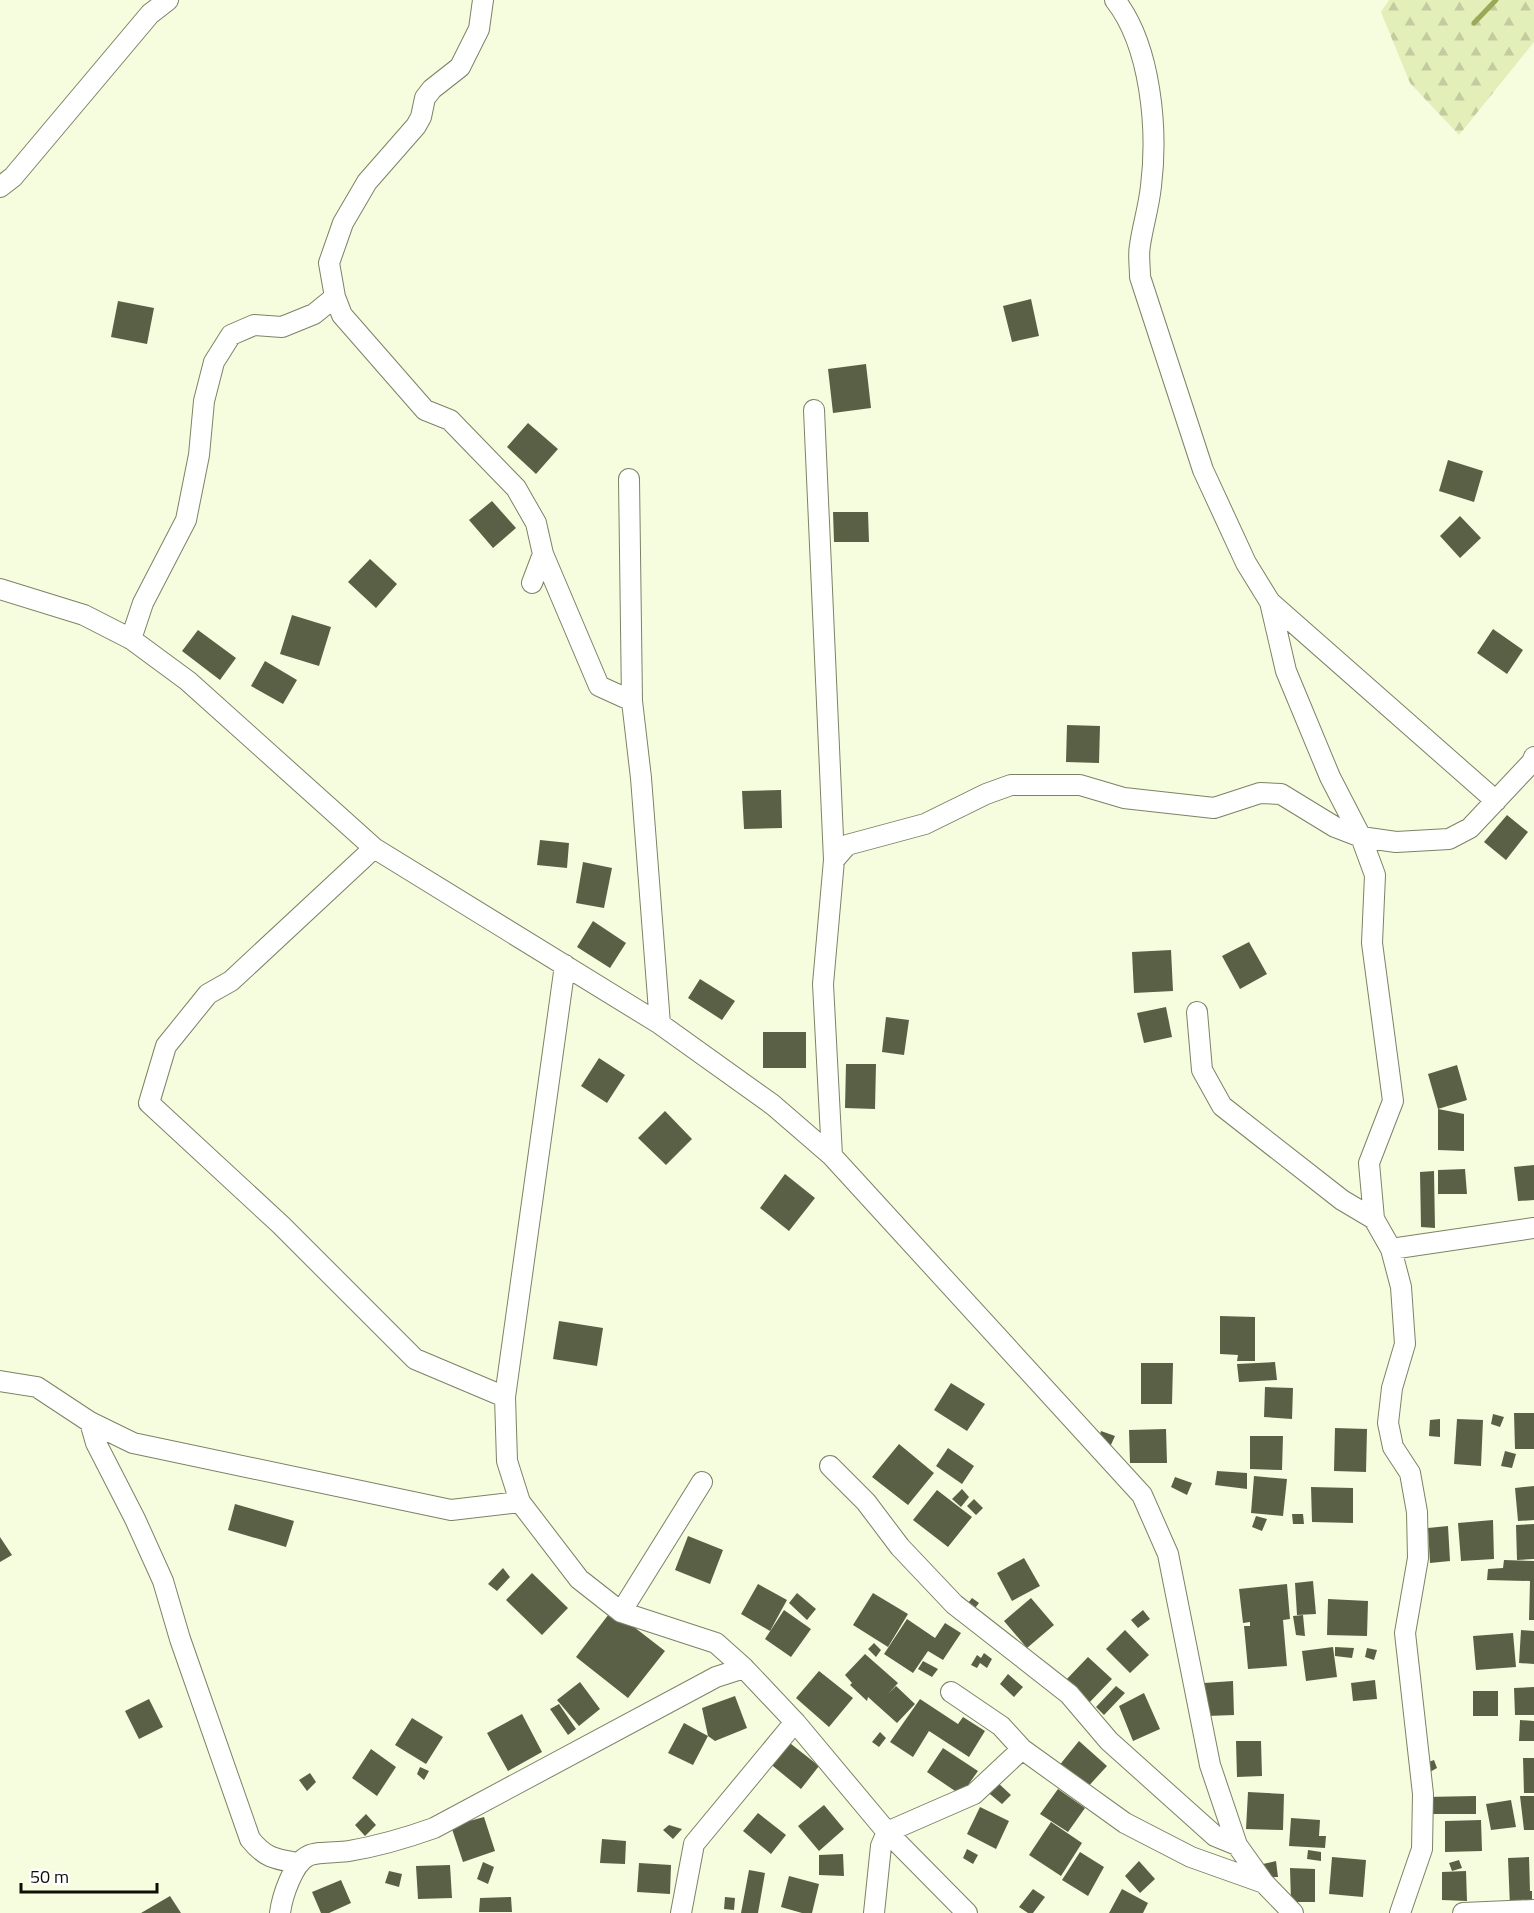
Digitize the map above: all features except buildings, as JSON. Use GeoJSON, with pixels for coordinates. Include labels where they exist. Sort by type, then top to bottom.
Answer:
{"type":"FeatureCollection","features":[{"type":"Feature","properties":{"kind":"street"},"geometry":{"type":"LineString","coordinates":[[0,187],[13,177],[150,14],[168,0]]}},
{"type":"Feature","properties":{"kind":"street"},"geometry":{"type":"LineString","coordinates":[[483,0],[479,29],[460,67],[432,89],[425,98],[421,117],[416,126],[367,182],[343,223],[329,263],[335,297],[342,315],[425,410],[450,420],[516,488],[536,523],[543,554],[599,686],[632,701]]}},
{"type":"Feature","properties":{"kind":"street"},"geometry":{"type":"LineString","coordinates":[[1115,0],[1141,50],[1153,115],[1151,186],[1139,248],[1140,277],[1203,470],[1246,563],[1270,602],[1496,801]]}},
{"type":"Feature","properties":{"kind":"street"},"geometry":{"type":"LineString","coordinates":[[131,639],[143,603],[186,520],[199,455],[204,401],[214,362],[231,335],[254,325],[282,327],[314,314],[335,297]]}},
{"type":"Feature","properties":{"kind":"street"},"geometry":{"type":"LineString","coordinates":[[814,410],[834,860],[823,984],[832,1156]]}},
{"type":"Feature","properties":{"kind":"street"},"geometry":{"type":"LineString","coordinates":[[629,479],[632,701],[641,778],[660,1024]]}},
{"type":"Feature","properties":{"kind":"street"},"geometry":{"type":"LineString","coordinates":[[532,583],[543,554]]}},
{"type":"Feature","properties":{"kind":"street"},"geometry":{"type":"LineString","coordinates":[[0,589],[84,615],[131,639],[188,681],[374,848],[660,1024],[772,1105],[832,1156],[1142,1496],[1168,1554],[1209,1765],[1237,1845],[1264,1883],[1293,1913]]}},
{"type":"Feature","properties":{"kind":"street"},"geometry":{"type":"LineString","coordinates":[[1270,602],[1286,671],[1330,777],[1360,837],[1375,875],[1372,944],[1393,1101],[1369,1163],[1374,1219],[1391,1250],[1401,1287],[1406,1344],[1392,1388],[1388,1423],[1393,1448],[1410,1473],[1417,1512],[1418,1558],[1405,1633],[1423,1794],[1422,1849],[1400,1913]]}},
{"type":"Feature","properties":{"kind":"street"},"geometry":{"type":"LineString","coordinates":[[834,860],[847,845],[925,824],[986,794],[1011,785],[1080,785],[1124,798],[1214,808],[1260,793],[1281,794],[1335,827],[1360,837],[1396,842],[1449,839],[1470,828],[1533,763]]}},
{"type":"Feature","properties":{"kind":"street"},"geometry":{"type":"LineString","coordinates":[[374,848],[231,981],[208,994],[166,1046],[149,1103],[280,1225],[415,1359],[505,1397]]}},
{"type":"Feature","properties":{"kind":"street"},"geometry":{"type":"LineString","coordinates":[[565,965],[505,1397],[507,1461],[520,1502],[579,1579],[621,1612],[716,1643],[744,1668],[795,1722],[887,1832],[967,1913]]}},
{"type":"Feature","properties":{"kind":"street"},"geometry":{"type":"LineString","coordinates":[[1197,1012],[1202,1070],[1222,1106],[1342,1200],[1374,1219]]}},
{"type":"Feature","properties":{"kind":"street"},"geometry":{"type":"LineString","coordinates":[[1391,1250],[1534,1228]]}},
{"type":"Feature","properties":{"kind":"street"},"geometry":{"type":"LineString","coordinates":[[0,1381],[37,1387],[90,1422],[133,1443],[452,1510],[520,1502]]}},
{"type":"Feature","properties":{"kind":"street"},"geometry":{"type":"LineString","coordinates":[[90,1422],[96,1443],[135,1519],[163,1581],[180,1639],[250,1839],[259,1851],[272,1858],[298,1863]]}},
{"type":"Feature","properties":{"kind":"street"},"geometry":{"type":"LineString","coordinates":[[830,1466],[866,1502],[900,1547],[954,1604],[1070,1694],[1109,1741],[1215,1836],[1237,1845]]}},
{"type":"Feature","properties":{"kind":"street"},"geometry":{"type":"LineString","coordinates":[[621,1612],[702,1482]]}},
{"type":"Feature","properties":{"kind":"street"},"geometry":{"type":"LineString","coordinates":[[280,1913],[298,1863],[309,1855],[348,1851],[396,1842],[434,1828],[716,1677],[744,1668]]}},
{"type":"Feature","properties":{"kind":"street"},"geometry":{"type":"LineString","coordinates":[[951,1692],[1001,1726],[1022,1749],[1125,1823],[1191,1857],[1264,1883]]}},
{"type":"Feature","properties":{"kind":"street"},"geometry":{"type":"LineString","coordinates":[[681,1913],[694,1844],[795,1722]]}},
{"type":"Feature","properties":{"kind":"street"},"geometry":{"type":"LineString","coordinates":[[874,1913],[881,1846],[887,1832],[974,1794],[1022,1749]]}},
{"type":"Feature","properties":{"kind":"street"},"geometry":{"type":"LineString","coordinates":[[1463,1913],[1534,1910]]}},
{"type":"Feature","properties":{"kind":"green space"},"geometry":{"type":"Polygon","coordinates":[[[1389,0],[1534,0],[1534,42],[1459,135],[1410,83],[1381,12],[1389,0]]]}},
{"type":"Feature","properties":{"kind":"waterway"},"geometry":{"type":"LineString","coordinates":[[1474,23],[1496,0]]}}]}
